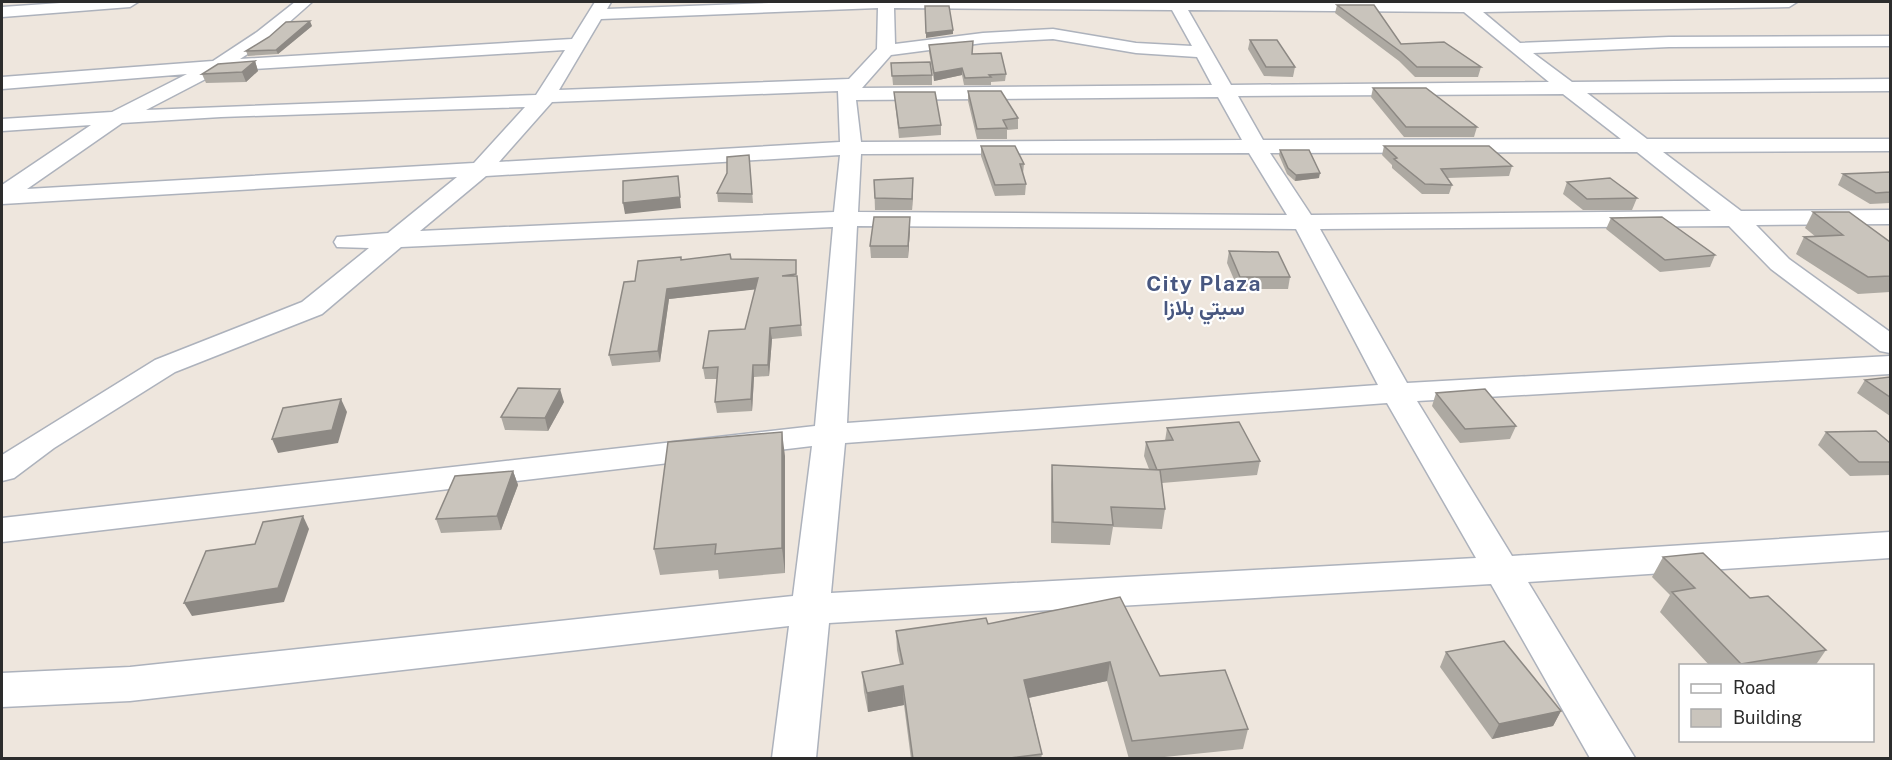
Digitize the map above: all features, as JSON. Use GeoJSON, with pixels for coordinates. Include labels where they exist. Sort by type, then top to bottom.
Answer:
{"type":"FeatureCollection","features":[{"type":"Feature","properties":{"kind":"street"},"geometry":{"type":"LineString","coordinates":[[2,12],[130,2]]}},
{"type":"Feature","properties":{"kind":"street"},"geometry":{"type":"LineString","coordinates":[[2,196],[119,116],[217,66],[263,36],[304,2]]}},
{"type":"Feature","properties":{"kind":"street"},"geometry":{"type":"LineString","coordinates":[[2,470],[43,441],[165,366],[312,308],[483,167],[544,98],[598,8],[886,2],[1466,4],[1789,2]]}},
{"type":"Feature","properties":{"kind":"street"},"geometry":{"type":"LineString","coordinates":[[886,2],[886,50]]}},
{"type":"Feature","properties":{"kind":"street"},"geometry":{"type":"LineString","coordinates":[[1748,2],[1853,57]]}},
{"type":"Feature","properties":{"kind":"street"},"geometry":{"type":"LineString","coordinates":[[1177,3],[1257,149],[1304,222],[1397,393],[1613,759]]}},
{"type":"Feature","properties":{"kind":"street"},"geometry":{"type":"LineString","coordinates":[[1466,4],[1517,48],[1737,220],[1780,264],[1890,345]]}},
{"type":"Feature","properties":{"kind":"street"},"geometry":{"type":"LineString","coordinates":[[794,759],[830,434],[847,219],[851,148],[850,90],[886,50],[983,38],[1053,34],[1136,48],[1203,52]]}},
{"type":"Feature","properties":{"kind":"street"},"geometry":{"type":"LineString","coordinates":[[1517,48],[1669,42],[1890,41]]}},
{"type":"Feature","properties":{"kind":"street"},"geometry":{"type":"LineString","coordinates":[[2,83],[217,66],[577,44]]}},
{"type":"Feature","properties":{"kind":"street"},"geometry":{"type":"LineString","coordinates":[[1872,66],[1890,76]]}},
{"type":"Feature","properties":{"kind":"street"},"geometry":{"type":"LineString","coordinates":[[2,125],[119,116],[544,98],[850,90],[1224,91],[1890,86]]}},
{"type":"Feature","properties":{"kind":"street"},"geometry":{"type":"LineString","coordinates":[[2,196],[483,167],[851,148],[1257,149],[1641,144],[1890,145]]}},
{"type":"Feature","properties":{"kind":"street"},"geometry":{"type":"LineString","coordinates":[[346,242],[847,219],[1304,222],[1890,217]]}},
{"type":"Feature","properties":{"kind":"street"},"geometry":{"type":"LineString","coordinates":[[2,530],[830,434],[1397,393],[1890,365]]}},
{"type":"Feature","properties":{"kind":"street"},"geometry":{"type":"LineString","coordinates":[[2,690],[130,684],[811,609],[1502,570],[1890,544]]}},
{"type":"Feature","properties":{"kind":"building"},"geometry":{"type":"Polygon","coordinates":[[[1337,5],[1374,5],[1401,44],[1444,42],[1481,67],[1417,67],[1401,52],[1337,5]]]}},
{"type":"Feature","properties":{"kind":"building"},"geometry":{"type":"Polygon","coordinates":[[[925,6],[949,6],[953,30],[926,33],[925,6]]]}},
{"type":"Feature","properties":{"kind":"building"},"geometry":{"type":"Polygon","coordinates":[[[310,21],[276,50],[246,51],[269,37],[286,22],[310,21]]]}},
{"type":"Feature","properties":{"kind":"building"},"geometry":{"type":"Polygon","coordinates":[[[1250,40],[1277,40],[1295,67],[1266,67],[1250,40]]]}},
{"type":"Feature","properties":{"kind":"building"},"geometry":{"type":"Polygon","coordinates":[[[973,41],[972,54],[1001,53],[1006,74],[965,78],[962,68],[934,73],[929,45],[973,41]]]}},
{"type":"Feature","properties":{"kind":"building"},"geometry":{"type":"Polygon","coordinates":[[[255,61],[242,72],[202,74],[218,64],[255,61]]]}},
{"type":"Feature","properties":{"kind":"building"},"geometry":{"type":"Polygon","coordinates":[[[930,62],[932,75],[892,76],[891,63],[930,62]]]}},
{"type":"Feature","properties":{"kind":"building"},"geometry":{"type":"Polygon","coordinates":[[[1373,88],[1426,88],[1477,127],[1406,127],[1373,88]]]}},
{"type":"Feature","properties":{"kind":"building"},"geometry":{"type":"Polygon","coordinates":[[[968,91],[1001,91],[1018,118],[1003,120],[1007,128],[977,129],[968,91]]]}},
{"type":"Feature","properties":{"kind":"building"},"geometry":{"type":"Polygon","coordinates":[[[894,92],[935,92],[941,125],[899,128],[894,92]]]}},
{"type":"Feature","properties":{"kind":"building"},"geometry":{"type":"Polygon","coordinates":[[[981,146],[1015,146],[1024,164],[1020,164],[1026,184],[995,185],[981,146]]]}},
{"type":"Feature","properties":{"kind":"building"},"geometry":{"type":"Polygon","coordinates":[[[1384,146],[1489,146],[1512,166],[1441,169],[1452,185],[1425,184],[1394,159],[1397,158],[1384,146]]]}},
{"type":"Feature","properties":{"kind":"building"},"geometry":{"type":"Polygon","coordinates":[[[1280,150],[1309,150],[1320,173],[1296,175],[1288,168],[1280,150]]]}},
{"type":"Feature","properties":{"kind":"building"},"geometry":{"type":"Polygon","coordinates":[[[749,155],[752,194],[717,193],[727,173],[727,157],[749,155]]]}},
{"type":"Feature","properties":{"kind":"building"},"geometry":{"type":"Polygon","coordinates":[[[1890,172],[1890,192],[1876,193],[1843,174],[1890,172]]]}},
{"type":"Feature","properties":{"kind":"building"},"geometry":{"type":"Polygon","coordinates":[[[678,176],[680,197],[623,203],[623,181],[678,176]]]}},
{"type":"Feature","properties":{"kind":"building"},"geometry":{"type":"Polygon","coordinates":[[[913,178],[912,199],[875,198],[874,180],[913,178]]]}},
{"type":"Feature","properties":{"kind":"building"},"geometry":{"type":"Polygon","coordinates":[[[1610,178],[1637,198],[1587,199],[1567,182],[1610,178]]]}},
{"type":"Feature","properties":{"kind":"building"},"geometry":{"type":"Polygon","coordinates":[[[1813,212],[1849,212],[1890,242],[1890,276],[1868,277],[1804,237],[1843,235],[1813,212]]]}},
{"type":"Feature","properties":{"kind":"building"},"geometry":{"type":"Polygon","coordinates":[[[874,217],[910,217],[908,246],[870,246],[874,217]]]}},
{"type":"Feature","properties":{"kind":"building"},"geometry":{"type":"Polygon","coordinates":[[[1662,217],[1715,255],[1665,260],[1611,218],[1662,217]]]}},
{"type":"Feature","properties":{"kind":"building"},"geometry":{"type":"Polygon","coordinates":[[[1229,251],[1278,252],[1290,277],[1240,277],[1229,251]]]}},
{"type":"Feature","properties":{"kind":"building"},"geometry":{"type":"Polygon","coordinates":[[[730,254],[731,259],[796,260],[796,274],[782,276],[797,276],[801,325],[770,328],[768,365],[753,365],[751,399],[715,402],[718,367],[703,368],[709,331],[745,329],[758,278],[667,289],[658,351],[609,355],[624,282],[635,281],[638,261],[681,257],[681,260],[730,254]]]}},
{"type":"Feature","properties":{"kind":"building"},"geometry":{"type":"Polygon","coordinates":[[[1890,377],[1890,397],[1865,380],[1890,377]]]}},
{"type":"Feature","properties":{"kind":"building"},"geometry":{"type":"Polygon","coordinates":[[[518,388],[560,389],[545,418],[501,417],[518,388]]]}},
{"type":"Feature","properties":{"kind":"building"},"geometry":{"type":"Polygon","coordinates":[[[1485,389],[1516,426],[1465,429],[1436,393],[1485,389]]]}},
{"type":"Feature","properties":{"kind":"building"},"geometry":{"type":"Polygon","coordinates":[[[341,399],[332,430],[272,439],[283,408],[341,399]]]}},
{"type":"Feature","properties":{"kind":"building"},"geometry":{"type":"Polygon","coordinates":[[[1239,422],[1260,461],[1157,470],[1146,442],[1173,440],[1167,428],[1239,422]]]}},
{"type":"Feature","properties":{"kind":"building"},"geometry":{"type":"Polygon","coordinates":[[[1876,431],[1890,443],[1890,462],[1859,462],[1826,432],[1876,431]]]}},
{"type":"Feature","properties":{"kind":"building"},"geometry":{"type":"Polygon","coordinates":[[[782,432],[782,548],[715,554],[716,544],[654,549],[668,442],[782,432]]]}},
{"type":"Feature","properties":{"kind":"building"},"geometry":{"type":"Polygon","coordinates":[[[1052,465],[1160,470],[1165,509],[1111,507],[1113,525],[1053,522],[1052,465]]]}},
{"type":"Feature","properties":{"kind":"building"},"geometry":{"type":"Polygon","coordinates":[[[513,471],[497,516],[436,519],[455,476],[513,471]]]}},
{"type":"Feature","properties":{"kind":"building"},"geometry":{"type":"Polygon","coordinates":[[[303,516],[278,588],[184,603],[206,551],[255,544],[263,522],[303,516]]]}},
{"type":"Feature","properties":{"kind":"building"},"geometry":{"type":"Polygon","coordinates":[[[1703,553],[1750,598],[1768,596],[1826,650],[1741,664],[1672,592],[1695,588],[1663,557],[1703,553]]]}},
{"type":"Feature","properties":{"kind":"building"},"geometry":{"type":"Polygon","coordinates":[[[1120,597],[1160,676],[1225,670],[1248,729],[1132,741],[1110,662],[1024,680],[1042,754],[1002,759],[913,759],[903,686],[867,693],[862,672],[903,664],[896,631],[986,618],[988,624],[1120,597]]]}},
{"type":"Feature","properties":{"kind":"building"},"geometry":{"type":"Polygon","coordinates":[[[1504,641],[1561,711],[1499,724],[1446,652],[1504,641]]]}},
{"type":"Feature","properties":{"kind":"district","name":"City Plaza سيتي بلازا"},"geometry":{"type":"Point","coordinates":[1204,296]}}]}
